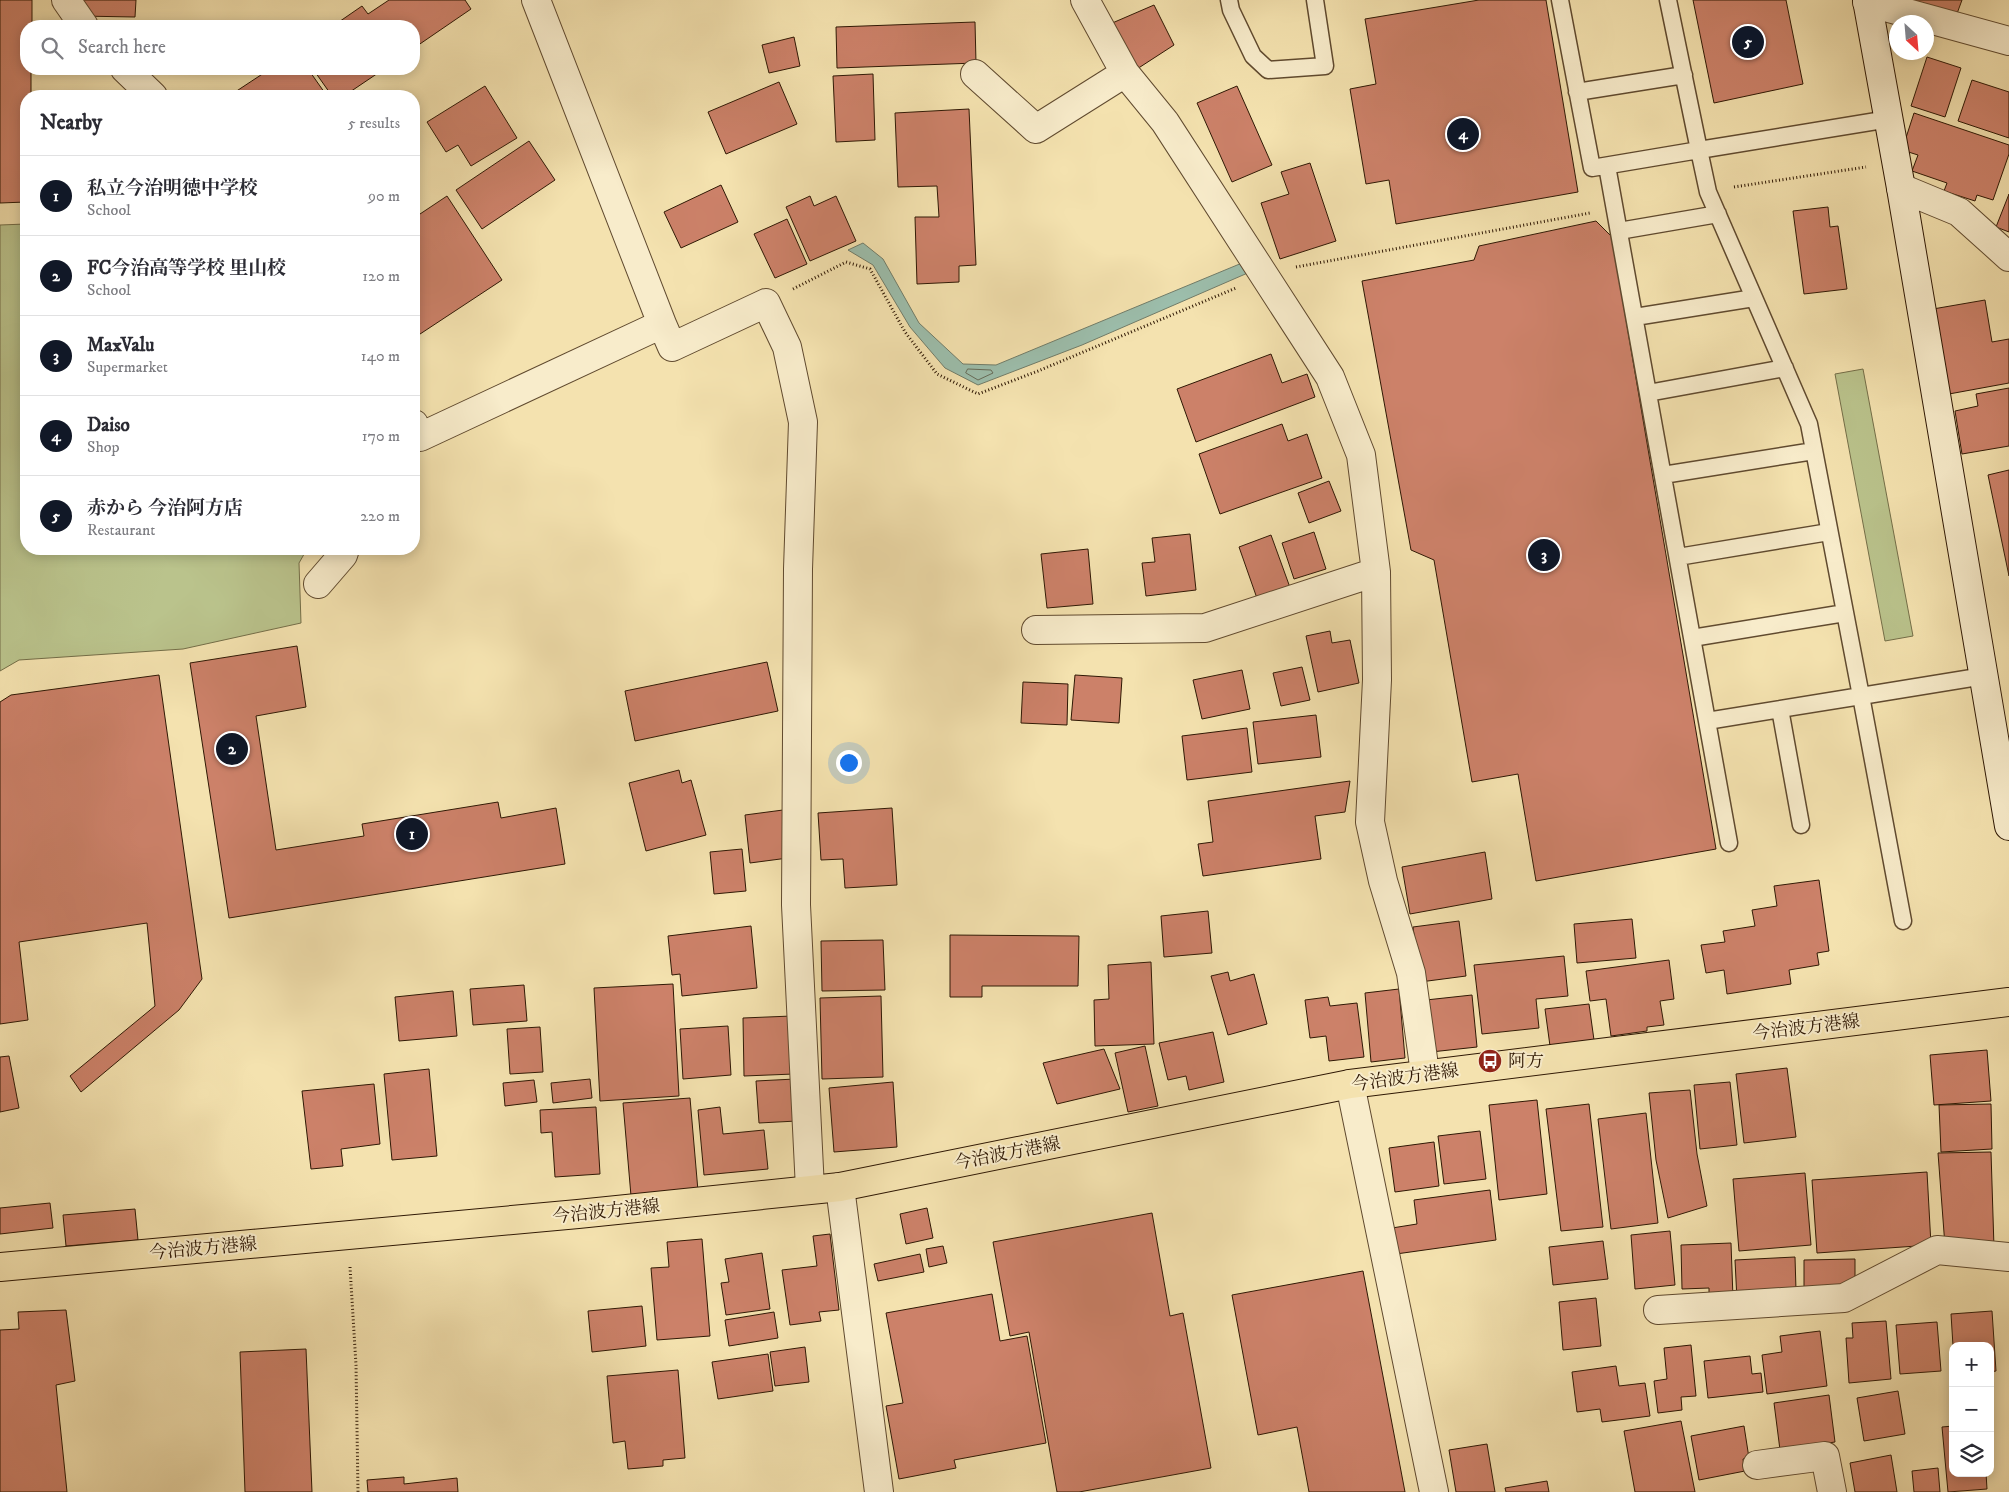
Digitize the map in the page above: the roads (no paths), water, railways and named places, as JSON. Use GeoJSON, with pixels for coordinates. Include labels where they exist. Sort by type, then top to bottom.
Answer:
{"type":"FeatureCollection","features":[{"type":"Feature","properties":{"kind":"main road","name":"今治波方港線"},"geometry":{"type":"LineString","coordinates":[[0,1267],[578,1214],[840,1187],[1350,1084],[2009,1002]]}},
{"type":"Feature","properties":{"kind":"street"},"geometry":{"type":"LineString","coordinates":[[66,0],[80,20]]}},
{"type":"Feature","properties":{"kind":"street"},"geometry":{"type":"LineString","coordinates":[[536,0],[672,347],[766,303],[786,347],[803,422],[798,569],[796,905],[810,1189]]}},
{"type":"Feature","properties":{"kind":"street"},"geometry":{"type":"LineString","coordinates":[[1085,0],[1125,72],[1165,122],[1330,377],[1362,455],[1376,572],[1378,680],[1370,822],[1383,881],[1410,973],[1425,1074]]}},
{"type":"Feature","properties":{"kind":"street"},"geometry":{"type":"LineString","coordinates":[[2009,41],[1867,1],[1899,175],[2009,826]]}},
{"type":"Feature","properties":{"kind":"street"},"geometry":{"type":"LineString","coordinates":[[975,74],[1036,129],[1125,72]]}},
{"type":"Feature","properties":{"kind":"street"},"geometry":{"type":"LineString","coordinates":[[132,75],[147,90]]}},
{"type":"Feature","properties":{"kind":"street"},"geometry":{"type":"LineString","coordinates":[[1899,175],[1959,212],[2009,257]]}},
{"type":"Feature","properties":{"kind":"street"},"geometry":{"type":"LineString","coordinates":[[420,432],[662,324]]}},
{"type":"Feature","properties":{"kind":"street"},"geometry":{"type":"LineString","coordinates":[[318,584],[343,555]]}},
{"type":"Feature","properties":{"kind":"street"},"geometry":{"type":"LineString","coordinates":[[1036,630],[1206,628],[1376,572]]}},
{"type":"Feature","properties":{"kind":"street"},"geometry":{"type":"LineString","coordinates":[[1350,1084],[1434,1492]]}},
{"type":"Feature","properties":{"kind":"street"},"geometry":{"type":"LineString","coordinates":[[840,1187],[879,1492]]}},
{"type":"Feature","properties":{"kind":"street"},"geometry":{"type":"LineString","coordinates":[[1658,1310],[1844,1298],[1937,1250],[2009,1257]]}},
{"type":"Feature","properties":{"kind":"street"},"geometry":{"type":"LineString","coordinates":[[1757,1465],[1826,1456],[1832,1492]]}},
{"type":"Feature","properties":{"kind":"lane"},"geometry":{"type":"LineString","coordinates":[[1229,0],[1231,10],[1253,56],[1268,70],[1325,66],[1315,0]]}},
{"type":"Feature","properties":{"kind":"lane"},"geometry":{"type":"LineString","coordinates":[[1560,0],[1592,168],[1889,119]]}},
{"type":"Feature","properties":{"kind":"lane"},"geometry":{"type":"LineString","coordinates":[[1668,0],[1708,192],[1809,424],[1903,921]]}},
{"type":"Feature","properties":{"kind":"lane"},"geometry":{"type":"LineString","coordinates":[[1577,92],[1684,75]]}},
{"type":"Feature","properties":{"kind":"lane"},"geometry":{"type":"LineString","coordinates":[[1607,166],[1729,843]]}},
{"type":"Feature","properties":{"kind":"lane"},"geometry":{"type":"LineString","coordinates":[[1619,231],[1718,214]]}},
{"type":"Feature","properties":{"kind":"lane"},"geometry":{"type":"LineString","coordinates":[[1635,317],[1754,298]]}},
{"type":"Feature","properties":{"kind":"lane"},"geometry":{"type":"LineString","coordinates":[[1648,393],[1785,368]]}},
{"type":"Feature","properties":{"kind":"lane"},"geometry":{"type":"LineString","coordinates":[[1663,476],[1814,451]]}},
{"type":"Feature","properties":{"kind":"lane"},"geometry":{"type":"LineString","coordinates":[[1678,557],[1829,532]]}},
{"type":"Feature","properties":{"kind":"lane"},"geometry":{"type":"LineString","coordinates":[[1692,638],[1844,613]]}},
{"type":"Feature","properties":{"kind":"lane"},"geometry":{"type":"LineString","coordinates":[[1707,721],[1984,676]]}},
{"type":"Feature","properties":{"kind":"lane"},"geometry":{"type":"LineString","coordinates":[[1780,709],[1801,825]]}},
{"type":"Feature","properties":{"kind":"water"},"geometry":{"type":"Polygon","coordinates":[[[863,243],[883,259],[919,323],[963,364],[996,365],[1242,263],[1250,272],[1082,345],[978,385],[945,368],[910,327],[873,265],[848,250],[863,243]]]}},
{"type":"Feature","properties":{"kind":"place","name":"赤から 今治阿方店"},"geometry":{"type":"Point","coordinates":[1748,42]}},
{"type":"Feature","properties":{"kind":"place","name":"Daiso"},"geometry":{"type":"Point","coordinates":[1463,134]}},
{"type":"Feature","properties":{"kind":"place","name":"MaxValu"},"geometry":{"type":"Point","coordinates":[1544,555]}},
{"type":"Feature","properties":{"kind":"place","name":"FC今治高等学校 里山校"},"geometry":{"type":"Point","coordinates":[232,749]}},
{"type":"Feature","properties":{"kind":"place","name":"私立今治明徳中学校"},"geometry":{"type":"Point","coordinates":[412,834]}},
{"type":"Feature","properties":{"kind":"place","name":"阿方"},"geometry":{"type":"Point","coordinates":[1490,1061]}}]}
